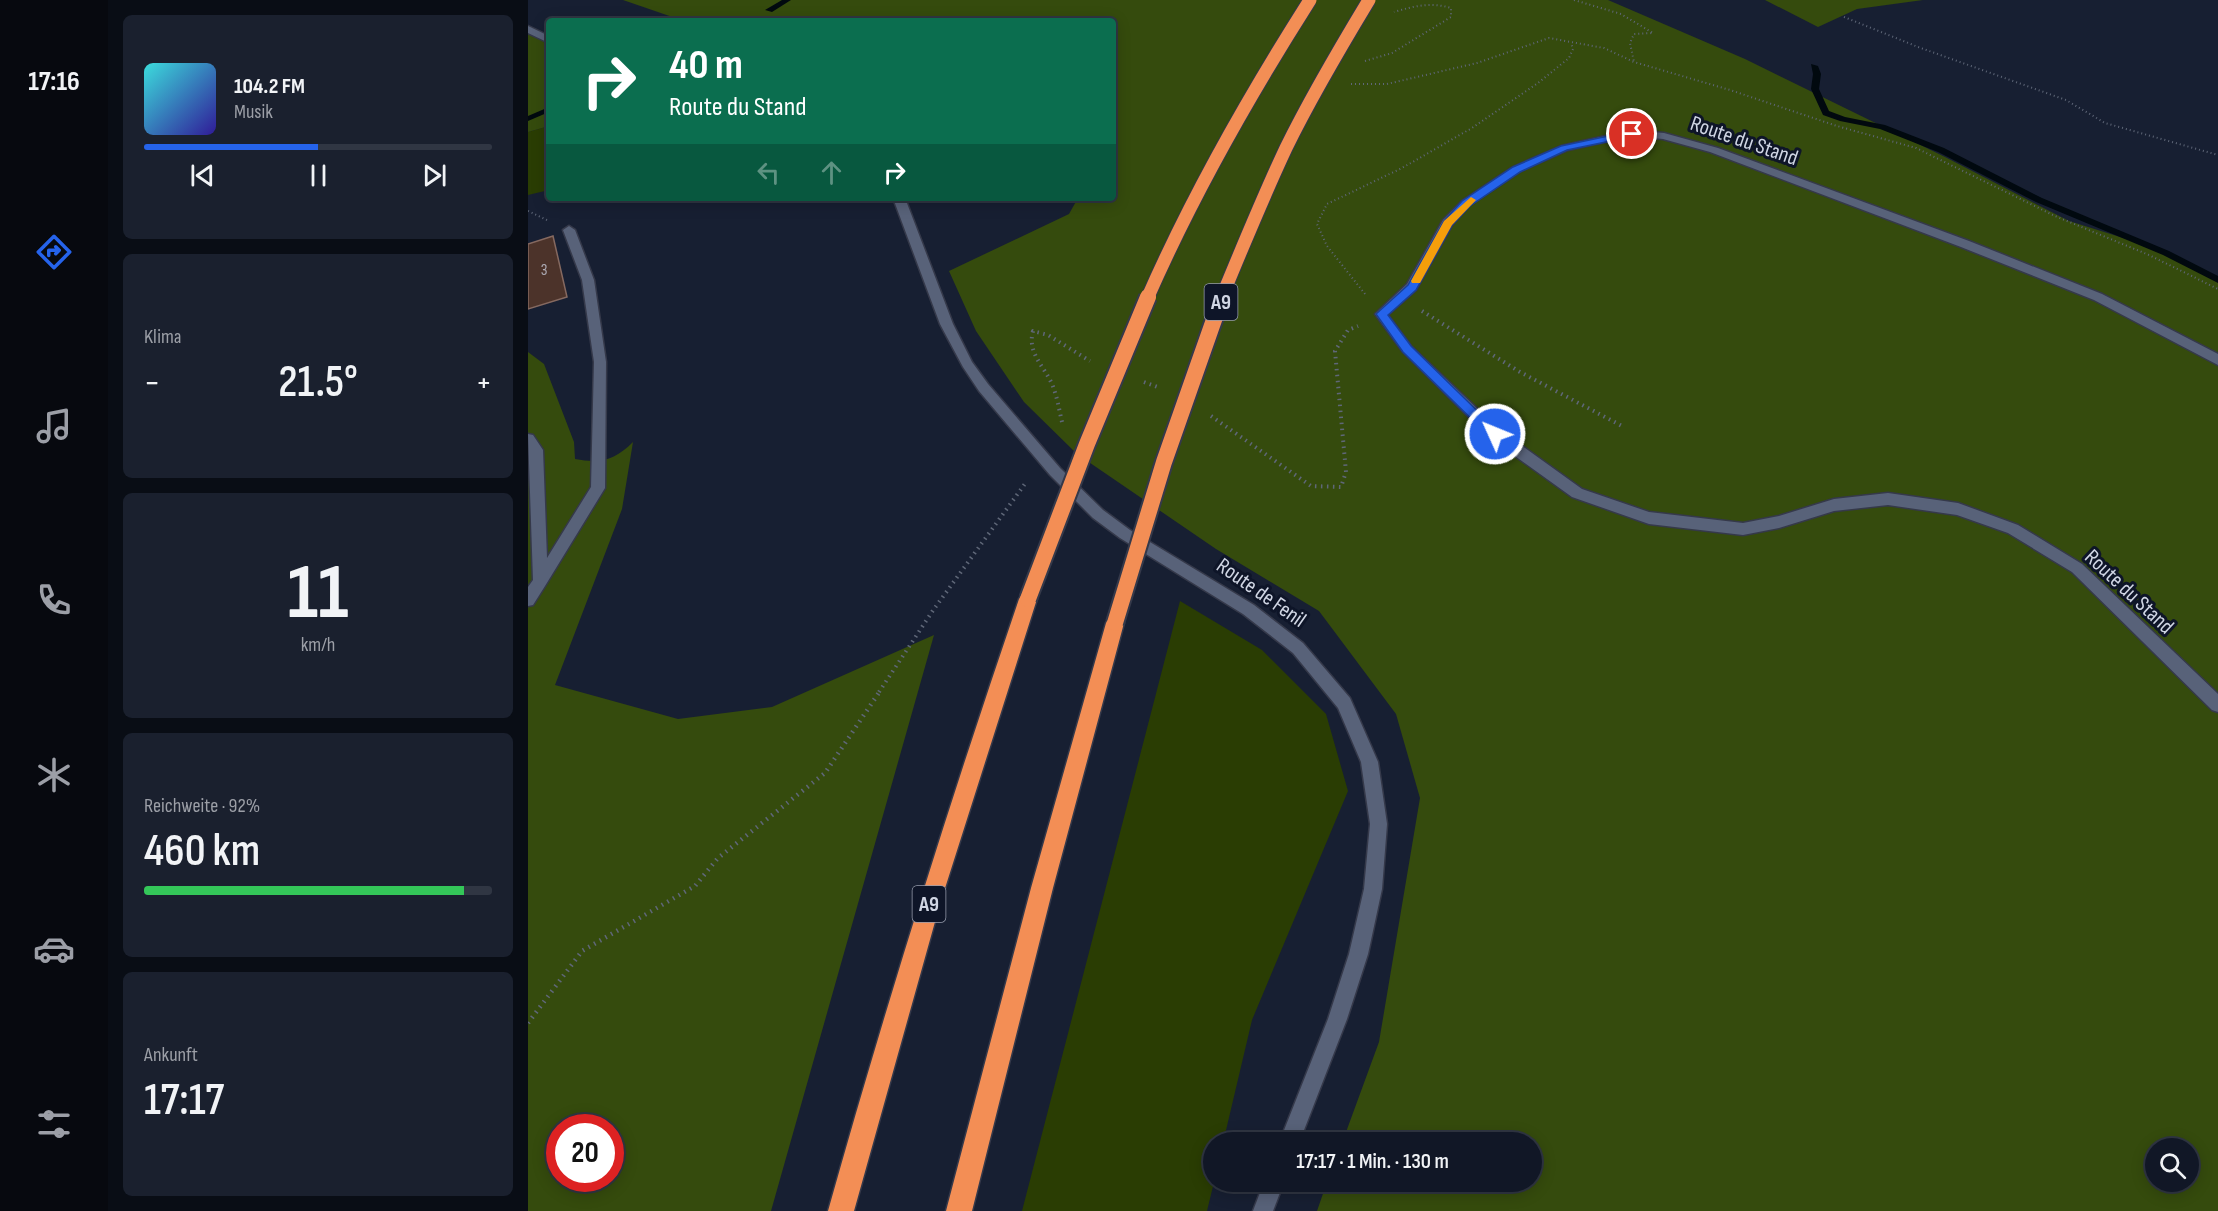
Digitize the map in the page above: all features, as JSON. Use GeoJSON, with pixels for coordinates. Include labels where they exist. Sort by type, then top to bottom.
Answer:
{"type":"FeatureCollection","features":[{"type":"Feature","properties":{"kind":"highway","name":"A9"},"geometry":{"type":"LineString","coordinates":[[842,1211],[936,879],[973,758],[1028,599],[1089,434],[1143,305],[1222,146],[1270,62],[1310,0]]}},
{"type":"Feature","properties":{"kind":"highway","name":"A9"},"geometry":{"type":"LineString","coordinates":[[959,1211],[1042,888],[1115,623],[1157,484],[1230,279],[1297,129],[1339,50],[1370,0]]}},
{"type":"Feature","properties":{"kind":"street"},"geometry":{"type":"LineString","coordinates":[[528,29],[546,38]]}},
{"type":"Feature","properties":{"kind":"street","name":"Route du Stand"},"geometry":{"type":"LineString","coordinates":[[2218,360],[2098,297],[1965,244],[1714,150],[1653,135],[1632,134],[1564,148],[1517,170],[1466,203],[1448,224],[1412,287],[1381,314],[1407,349],[1495,434],[1577,493],[1649,518],[1743,529],[1779,522],[1834,505],[1888,499],[1958,508],[2013,529],[2078,568],[2218,705]]}},
{"type":"Feature","properties":{"kind":"street","name":"Route de Fenil"},"geometry":{"type":"LineString","coordinates":[[900,201],[934,294],[968,366],[1065,484],[1115,528],[1228,597],[1271,626],[1299,649],[1342,699],[1367,750],[1378,807],[1379,837],[1377,869],[1366,933],[1353,978],[1293,1132]]}},
{"type":"Feature","properties":{"kind":"street"},"geometry":{"type":"LineString","coordinates":[[528,600],[598,488],[600,362],[588,280],[569,230]]}},
{"type":"Feature","properties":{"kind":"street"},"geometry":{"type":"LineString","coordinates":[[528,439],[536,450],[540,582]]}},
{"type":"Feature","properties":{"kind":"street"},"geometry":{"type":"LineString","coordinates":[[1263,1211],[1270,1192]]}},
{"type":"Feature","properties":{"kind":"path"},"geometry":{"type":"LineString","coordinates":[[1574,0],[1621,14],[1653,33],[1634,34],[1630,43],[1634,62]]}},
{"type":"Feature","properties":{"kind":"path"},"geometry":{"type":"LineString","coordinates":[[1361,62],[1392,53],[1452,17],[1451,8],[1436,3],[1420,4],[1391,13]]}},
{"type":"Feature","properties":{"kind":"path"},"geometry":{"type":"LineString","coordinates":[[1844,17],[1918,47],[2066,100],[2105,123],[2218,155]]}},
{"type":"Feature","properties":{"kind":"path"},"geometry":{"type":"LineString","coordinates":[[1345,84],[1387,84],[1466,66],[1549,38],[1605,48],[1634,62],[1730,90],[1838,126],[1916,147],[2055,216],[2149,255],[2218,289]]}},
{"type":"Feature","properties":{"kind":"path"},"geometry":{"type":"LineString","coordinates":[[1208,414],[1311,486],[1341,487],[1346,472],[1335,351],[1348,330],[1381,314],[1327,246],[1317,224],[1327,204],[1402,168],[1472,128],[1538,83],[1569,58],[1573,49],[1571,43]]}},
{"type":"Feature","properties":{"kind":"path"},"geometry":{"type":"LineString","coordinates":[[1402,297],[1484,352],[1567,399],[1622,426]]}},
{"type":"Feature","properties":{"kind":"path"},"geometry":{"type":"LineString","coordinates":[[528,1023],[582,951],[696,886],[718,858],[825,773],[934,609],[1044,459],[1065,435],[1052,384],[1032,350],[1030,338],[1033,332],[1041,332],[1079,357],[1096,363]]}},
{"type":"Feature","properties":{"kind":"path"},"geometry":{"type":"LineString","coordinates":[[1136,378],[1168,392]]}},
{"type":"Feature","properties":{"kind":"green space"},"geometry":{"type":"Polygon","coordinates":[[[623,0],[1608,0],[1745,59],[2069,221],[2152,247],[2218,280],[2218,1211],[1317,1211],[1324,1192],[1542,1192],[1542,1132],[1346,1132],[1379,1042],[1420,798],[1396,714],[1319,611],[1216,549],[1077,454],[1024,402],[976,331],[949,271],[1069,214],[1076,201],[1116,201],[1116,18],[675,18],[623,0]]]}},
{"type":"Feature","properties":{"kind":"green space"},"geometry":{"type":"Polygon","coordinates":[[[1765,0],[1923,0],[1857,9],[1818,27],[1765,0]]]}},
{"type":"Feature","properties":{"kind":"green space"},"geometry":{"type":"Polygon","coordinates":[[[528,31],[546,38],[546,127],[528,132],[528,31]]]}},
{"type":"Feature","properties":{"kind":"green space"},"geometry":{"type":"Polygon","coordinates":[[[546,127],[546,191],[528,195],[528,132],[546,127]]]}},
{"type":"Feature","properties":{"kind":"green space"},"geometry":{"type":"Polygon","coordinates":[[[528,352],[544,364],[574,442],[575,459],[600,461],[614,457],[633,442],[622,509],[555,685],[678,719],[772,707],[934,635],[771,1211],[528,1211],[528,352]]]}},
{"type":"Feature","properties":{"kind":"green space"},"geometry":{"type":"Polygon","coordinates":[[[1180,601],[1262,650],[1326,714],[1348,791],[1252,1020],[1226,1132],[1203,1132],[1203,1192],[1212,1192],[1207,1211],[1022,1211],[1180,601]]]}},
{"type":"Feature","properties":{"kind":"building"},"geometry":{"type":"Polygon","coordinates":[[[553,236],[567,297],[528,309],[528,244],[553,236]]]}},
{"type":"Feature","properties":{"kind":"waterway"},"geometry":{"type":"LineString","coordinates":[[769,10],[787,0]]}},
{"type":"Feature","properties":{"kind":"waterway"},"geometry":{"type":"LineString","coordinates":[[1814,66],[1817,74],[1815,89],[1826,113],[1882,127],[1941,150],[2039,200],[2166,253],[2218,280]]}},
{"type":"Feature","properties":{"kind":"waterway"},"geometry":{"type":"LineString","coordinates":[[528,119],[546,110]]}},
{"type":"Feature","properties":{"kind":"slow traffic"},"geometry":{"type":"LineString","coordinates":[[1416,281],[1448,224],[1471,200]]}},
{"type":"Feature","properties":{"kind":"route"},"geometry":{"type":"LineString","coordinates":[[1495,434],[1407,349],[1381,314],[1412,287],[1448,224],[1466,203],[1517,170],[1564,148],[1632,134]]}}]}
